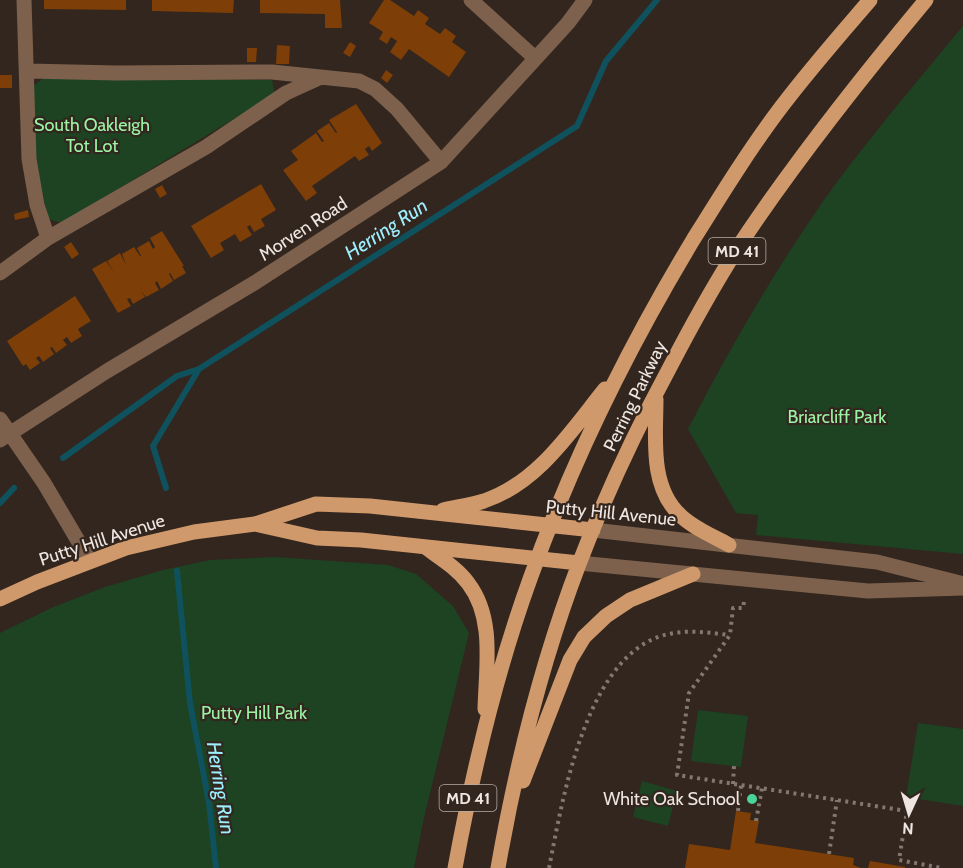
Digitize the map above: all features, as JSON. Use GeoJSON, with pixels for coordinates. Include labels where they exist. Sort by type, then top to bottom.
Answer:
{"type":"FeatureCollection","features":[{"type":"Feature","properties":{"kind":"main road","name":"Perring Parkway"},"geometry":{"type":"LineString","coordinates":[[455,868],[484,729],[511,636],[538,558],[618,372],[666,285],[719,199],[782,106],[870,0]]}},
{"type":"Feature","properties":{"kind":"main road","name":"Perring Parkway"},"geometry":{"type":"LineString","coordinates":[[498,868],[524,742],[550,650],[592,530],[656,392],[702,306],[754,223],[819,134],[926,0]]}},
{"type":"Feature","properties":{"kind":"main road"},"geometry":{"type":"LineString","coordinates":[[430,513],[484,501],[508,490],[530,475],[552,453],[618,372]]}},
{"type":"Feature","properties":{"kind":"main road"},"geometry":{"type":"LineString","coordinates":[[656,392],[656,456],[661,484],[668,502],[681,517],[729,545]]}},
{"type":"Feature","properties":{"kind":"main road","name":"Putty Hill Avenue"},"geometry":{"type":"LineString","coordinates":[[0,599],[90,561],[159,539],[224,527],[255,524],[316,504],[370,506],[592,530]]}},
{"type":"Feature","properties":{"kind":"main road","name":"Putty Hill Avenue"},"geometry":{"type":"LineString","coordinates":[[255,524],[317,538],[362,540],[579,563]]}},
{"type":"Feature","properties":{"kind":"main road"},"geometry":{"type":"LineString","coordinates":[[425,547],[451,565],[467,581],[478,598],[483,613],[487,636],[484,729]]}},
{"type":"Feature","properties":{"kind":"main road"},"geometry":{"type":"LineString","coordinates":[[505,828],[570,660],[584,637],[606,616],[630,600],[693,574]]}},
{"type":"Feature","properties":{"kind":"street"},"geometry":{"type":"LineString","coordinates":[[24,0],[29,159],[37,205],[48,238]]}},
{"type":"Feature","properties":{"kind":"street"},"geometry":{"type":"LineString","coordinates":[[471,0],[535,58]]}},
{"type":"Feature","properties":{"kind":"street","name":"Morven Road"},"geometry":{"type":"LineString","coordinates":[[5,436],[107,371],[256,282],[441,162],[585,0]]}},
{"type":"Feature","properties":{"kind":"street"},"geometry":{"type":"LineString","coordinates":[[28,70],[116,73],[272,72],[359,81],[375,89],[398,109],[441,162]]}},
{"type":"Feature","properties":{"kind":"street"},"geometry":{"type":"LineString","coordinates":[[0,273],[48,238],[206,147],[286,93],[320,77]]}},
{"type":"Feature","properties":{"kind":"street"},"geometry":{"type":"LineString","coordinates":[[0,419],[5,436],[44,483],[90,561]]}},
{"type":"Feature","properties":{"kind":"street","name":"Putty Hill Avenue"},"geometry":{"type":"LineString","coordinates":[[592,530],[877,562],[963,586]]}},
{"type":"Feature","properties":{"kind":"street","name":"Putty Hill Avenue"},"geometry":{"type":"LineString","coordinates":[[579,563],[868,591],[963,586]]}},
{"type":"Feature","properties":{"kind":"path"},"geometry":{"type":"LineString","coordinates":[[744,602],[743,608],[733,608],[730,635],[689,693],[677,775],[907,811]]}},
{"type":"Feature","properties":{"kind":"path"},"geometry":{"type":"LineString","coordinates":[[549,868],[567,788],[591,711],[606,682],[622,660],[647,642],[673,633],[702,632],[730,635]]}},
{"type":"Feature","properties":{"kind":"path"},"geometry":{"type":"LineString","coordinates":[[733,783],[734,766]]}},
{"type":"Feature","properties":{"kind":"path"},"geometry":{"type":"LineString","coordinates":[[738,811],[741,785]]}},
{"type":"Feature","properties":{"kind":"path"},"geometry":{"type":"LineString","coordinates":[[756,821],[762,788]]}},
{"type":"Feature","properties":{"kind":"path"},"geometry":{"type":"LineString","coordinates":[[909,798],[899,860],[942,868]]}},
{"type":"Feature","properties":{"kind":"path"},"geometry":{"type":"LineString","coordinates":[[829,854],[837,800]]}},
{"type":"Feature","properties":{"kind":"green space","name":"Briarcliff Park"},"geometry":{"type":"Polygon","coordinates":[[[963,26],[963,554],[756,535],[758,515],[736,513],[688,429],[756,305],[814,215],[865,145],[963,26]]]}},
{"type":"Feature","properties":{"kind":"green space","name":"South Oakleigh Tot Lot"},"geometry":{"type":"Polygon","coordinates":[[[45,77],[272,80],[275,94],[62,223],[48,219],[34,153],[33,86],[45,77]]]}},
{"type":"Feature","properties":{"kind":"green space","name":"Putty Hill Park"},"geometry":{"type":"Polygon","coordinates":[[[276,557],[388,565],[416,574],[453,606],[469,633],[414,868],[0,868],[0,633],[51,608],[105,587],[163,570],[210,560],[276,557]]]}},
{"type":"Feature","properties":{"kind":"green space"},"geometry":{"type":"Polygon","coordinates":[[[698,710],[748,716],[741,767],[691,761],[698,710]]]}},
{"type":"Feature","properties":{"kind":"green space"},"geometry":{"type":"Polygon","coordinates":[[[918,723],[963,729],[963,806],[906,797],[918,723]]]}},
{"type":"Feature","properties":{"kind":"green space"},"geometry":{"type":"Polygon","coordinates":[[[642,781],[677,791],[668,826],[633,817],[642,781]]]}},
{"type":"Feature","properties":{"kind":"building"},"geometry":{"type":"Polygon","coordinates":[[[44,0],[126,0],[126,10],[44,9],[44,0]]]}},
{"type":"Feature","properties":{"kind":"building"},"geometry":{"type":"Polygon","coordinates":[[[152,0],[234,0],[233,13],[152,11],[152,0]]]}},
{"type":"Feature","properties":{"kind":"building"},"geometry":{"type":"Polygon","coordinates":[[[260,0],[340,0],[342,28],[325,28],[325,14],[260,13],[260,0]]]}},
{"type":"Feature","properties":{"kind":"building"},"geometry":{"type":"Polygon","coordinates":[[[384,0],[390,0],[414,16],[418,10],[429,18],[425,24],[440,34],[445,28],[456,36],[452,42],[466,52],[449,77],[409,49],[401,60],[390,52],[397,41],[391,37],[387,44],[379,39],[383,32],[369,23],[384,0]]]}},
{"type":"Feature","properties":{"kind":"building"},"geometry":{"type":"Polygon","coordinates":[[[350,42],[356,46],[350,57],[343,53],[350,42]]]}},
{"type":"Feature","properties":{"kind":"building"},"geometry":{"type":"Polygon","coordinates":[[[277,45],[290,46],[289,64],[276,64],[277,45]]]}},
{"type":"Feature","properties":{"kind":"building"},"geometry":{"type":"Polygon","coordinates":[[[247,48],[257,48],[256,62],[247,62],[247,48]]]}},
{"type":"Feature","properties":{"kind":"building"},"geometry":{"type":"Polygon","coordinates":[[[386,70],[393,75],[387,83],[381,78],[386,70]]]}},
{"type":"Feature","properties":{"kind":"building"},"geometry":{"type":"Polygon","coordinates":[[[0,75],[12,75],[12,88],[0,88],[0,75]]]}},
{"type":"Feature","properties":{"kind":"building"},"geometry":{"type":"Polygon","coordinates":[[[356,104],[382,143],[372,151],[369,146],[365,149],[369,155],[359,161],[355,156],[312,186],[317,193],[306,201],[283,170],[298,160],[291,151],[316,133],[322,142],[324,141],[317,131],[329,123],[336,133],[329,120],[356,104]]]}},
{"type":"Feature","properties":{"kind":"building"},"geometry":{"type":"Polygon","coordinates":[[[261,184],[276,210],[261,219],[265,226],[254,232],[250,225],[247,227],[252,235],[240,242],[235,234],[220,243],[224,250],[211,258],[191,226],[261,184]]]}},
{"type":"Feature","properties":{"kind":"building"},"geometry":{"type":"Polygon","coordinates":[[[162,185],[167,194],[160,198],[155,189],[162,185]]]}},
{"type":"Feature","properties":{"kind":"building"},"geometry":{"type":"Polygon","coordinates":[[[28,210],[29,217],[15,220],[14,214],[28,210]]]}},
{"type":"Feature","properties":{"kind":"building"},"geometry":{"type":"Polygon","coordinates":[[[162,231],[186,273],[174,280],[170,273],[173,281],[161,289],[157,281],[155,283],[159,290],[146,297],[141,291],[145,297],[133,304],[130,298],[127,299],[131,306],[118,313],[92,269],[106,261],[114,272],[107,261],[120,253],[126,265],[122,254],[134,247],[141,256],[137,248],[149,241],[153,249],[155,247],[150,238],[162,231]]]}},
{"type":"Feature","properties":{"kind":"building"},"geometry":{"type":"Polygon","coordinates":[[[71,242],[79,254],[72,259],[64,247],[71,242]]]}},
{"type":"Feature","properties":{"kind":"building"},"geometry":{"type":"Polygon","coordinates":[[[75,296],[91,321],[78,329],[82,336],[71,343],[67,337],[63,340],[67,345],[56,353],[52,347],[50,348],[54,354],[43,362],[39,356],[36,358],[40,363],[30,370],[26,364],[23,366],[7,341],[75,296]]]}},
{"type":"Feature","properties":{"kind":"building"},"geometry":{"type":"Polygon","coordinates":[[[736,811],[751,813],[750,820],[759,821],[755,843],[854,858],[853,865],[861,868],[685,868],[689,844],[730,850],[736,811]]]}},
{"type":"Feature","properties":{"kind":"building"},"geometry":{"type":"Polygon","coordinates":[[[870,861],[905,867],[905,868],[868,868],[870,861]]]}},
{"type":"Feature","properties":{"kind":"waterway","name":"Herring Run"},"geometry":{"type":"LineString","coordinates":[[166,488],[153,446],[199,369],[577,126],[606,61],[657,0]]}},
{"type":"Feature","properties":{"kind":"waterway"},"geometry":{"type":"LineString","coordinates":[[63,458],[177,376],[199,369]]}},
{"type":"Feature","properties":{"kind":"waterway"},"geometry":{"type":"LineString","coordinates":[[0,503],[14,488]]}},
{"type":"Feature","properties":{"kind":"waterway","name":"Herring Run"},"geometry":{"type":"LineString","coordinates":[[177,571],[190,703],[209,803],[216,868]]}},
{"type":"Feature","properties":{"kind":"place","name":"White Oak School"},"geometry":{"type":"Point","coordinates":[752,799]}}]}
